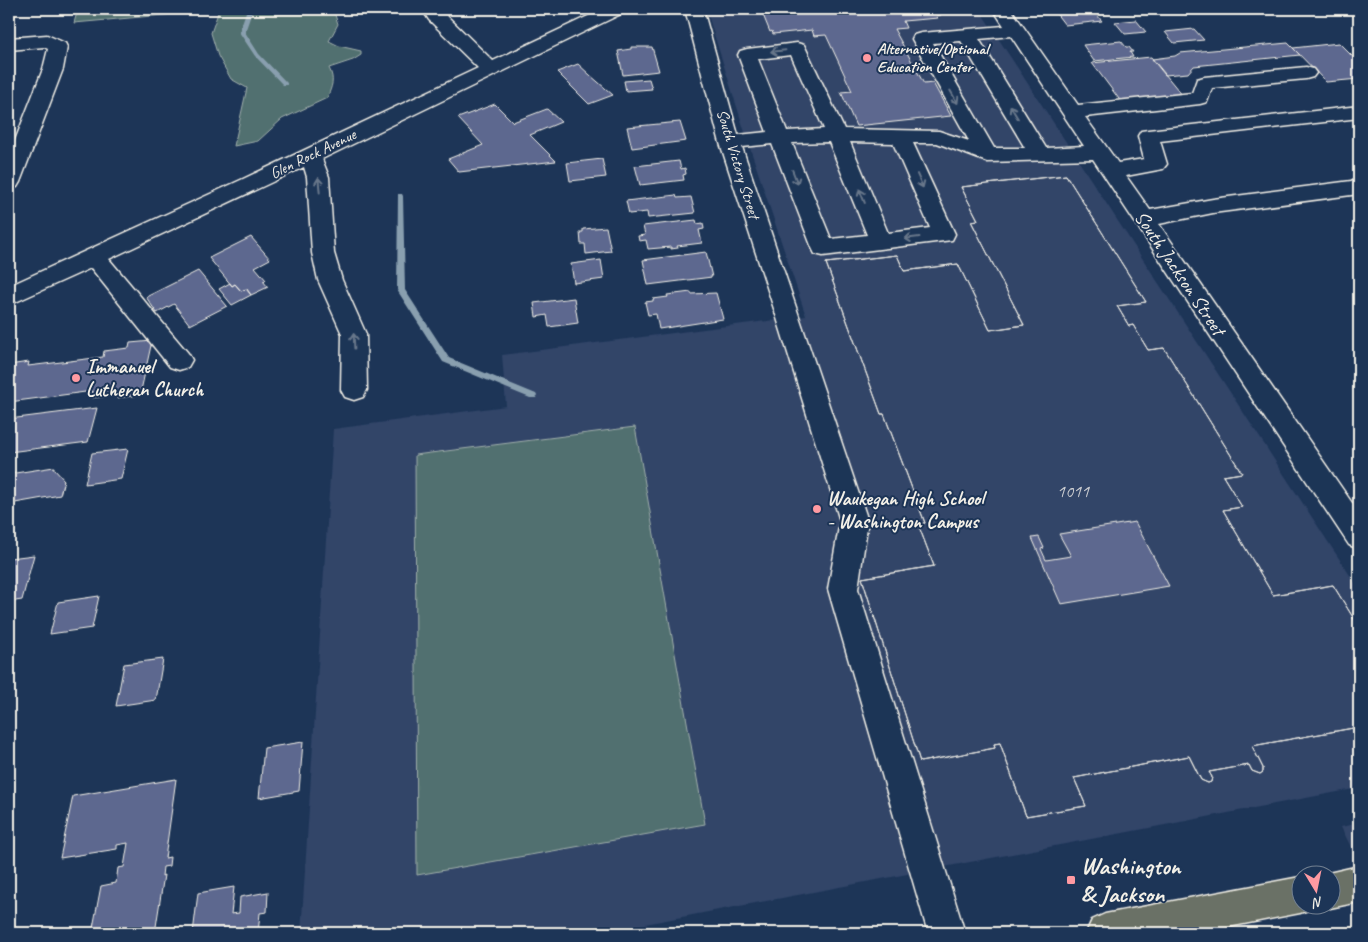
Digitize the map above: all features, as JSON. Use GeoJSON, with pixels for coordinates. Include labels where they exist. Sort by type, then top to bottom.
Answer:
{"type":"FeatureCollection","features":[{"type":"Feature","properties":{"kind":"main road"},"geometry":{"type":"LineString","coordinates":[[1340,888],[1359,884]]}},
{"type":"Feature","properties":{"kind":"main road"},"geometry":{"type":"LineString","coordinates":[[1105,933],[1290,898]]}},
{"type":"Feature","properties":{"kind":"street"},"geometry":{"type":"LineString","coordinates":[[430,9],[489,68]]}},
{"type":"Feature","properties":{"kind":"street","name":"Glen Rock Avenue"},"geometry":{"type":"LineString","coordinates":[[9,296],[310,156],[489,68],[617,9]]}},
{"type":"Feature","properties":{"kind":"street","name":"South Victory Street"},"geometry":{"type":"LineString","coordinates":[[694,9],[730,143],[789,318],[854,521],[844,590],[947,933]]}},
{"type":"Feature","properties":{"kind":"street","name":"South Jackson Street"},"geometry":{"type":"LineString","coordinates":[[1002,9],[1359,536]]}},
{"type":"Feature","properties":{"kind":"street"},"geometry":{"type":"LineString","coordinates":[[987,155],[921,39],[1016,30]]}},
{"type":"Feature","properties":{"kind":"street"},"geometry":{"type":"LineString","coordinates":[[967,35],[1039,153]]}},
{"type":"Feature","properties":{"kind":"street"},"geometry":{"type":"LineString","coordinates":[[9,44],[47,41],[58,47],[53,69],[9,182]]}},
{"type":"Feature","properties":{"kind":"street"},"geometry":{"type":"LineString","coordinates":[[880,242],[837,135],[797,50],[747,54],[823,248],[880,242],[944,234],[900,136]]}},
{"type":"Feature","properties":{"kind":"street"},"geometry":{"type":"LineString","coordinates":[[1072,112],[1200,98],[1204,83],[1306,73]]}},
{"type":"Feature","properties":{"kind":"street"},"geometry":{"type":"LineString","coordinates":[[730,143],[747,139],[837,135],[939,137],[987,155],[1071,154],[1105,161],[1156,164],[1148,136],[1359,112]]}},
{"type":"Feature","properties":{"kind":"street"},"geometry":{"type":"LineString","coordinates":[[310,156],[318,176],[323,253],[330,280],[354,334],[354,390]]}},
{"type":"Feature","properties":{"kind":"street"},"geometry":{"type":"LineString","coordinates":[[1144,218],[1213,206],[1359,187]]}},
{"type":"Feature","properties":{"kind":"street"},"geometry":{"type":"LineString","coordinates":[[94,256],[179,360]]}},
{"type":"Feature","properties":{"kind":"shaded area","name":"Waukegan High School - Washington Campus"},"geometry":{"type":"Polygon","coordinates":[[[706,9],[979,9],[1359,589],[1359,788],[598,933],[301,933],[333,429],[506,406],[502,355],[806,316],[706,9]]]}},
{"type":"Feature","properties":{"kind":"shaded area"},"geometry":{"type":"Polygon","coordinates":[[[1359,823],[1359,863],[1341,827],[1359,823]]]}},
{"type":"Feature","properties":{"kind":"green space"},"geometry":{"type":"Polygon","coordinates":[[[78,9],[303,9],[334,12],[338,24],[329,41],[339,46],[361,51],[361,55],[353,60],[329,68],[332,83],[327,98],[282,119],[258,141],[234,146],[247,88],[231,79],[218,56],[211,33],[219,10],[74,23],[78,9]]]}},
{"type":"Feature","properties":{"kind":"green space"},"geometry":{"type":"Polygon","coordinates":[[[635,427],[705,824],[417,875],[415,455],[635,427]]]}},
{"type":"Feature","properties":{"kind":"building","name":"Alternative/Optional Education Center"},"geometry":{"type":"Polygon","coordinates":[[[937,9],[941,15],[936,16],[938,18],[903,21],[906,28],[894,29],[924,84],[933,83],[951,116],[856,126],[841,92],[852,91],[826,35],[814,36],[812,30],[773,34],[772,31],[770,32],[761,10],[937,9]]]}},
{"type":"Feature","properties":{"kind":"building"},"geometry":{"type":"Polygon","coordinates":[[[1087,9],[1091,14],[1096,14],[1102,21],[1065,25],[1055,12],[1087,9]]]}},
{"type":"Feature","properties":{"kind":"building"},"geometry":{"type":"Polygon","coordinates":[[[1136,20],[1146,32],[1125,34],[1115,22],[1136,20]]]}},
{"type":"Feature","properties":{"kind":"building"},"geometry":{"type":"Polygon","coordinates":[[[1194,29],[1204,40],[1174,43],[1165,32],[1194,29]]]}},
{"type":"Feature","properties":{"kind":"building"},"geometry":{"type":"Polygon","coordinates":[[[1121,41],[1133,52],[1130,52],[1133,57],[1094,61],[1083,45],[1121,41]]]}},
{"type":"Feature","properties":{"kind":"building"},"geometry":{"type":"Polygon","coordinates":[[[1288,43],[1300,55],[1194,66],[1188,73],[1165,75],[1152,59],[1175,56],[1180,53],[1288,43]]]}},
{"type":"Feature","properties":{"kind":"building"},"geometry":{"type":"Polygon","coordinates":[[[1339,43],[1359,63],[1359,79],[1326,82],[1293,48],[1339,43]]]}},
{"type":"Feature","properties":{"kind":"building"},"geometry":{"type":"Polygon","coordinates":[[[631,47],[652,47],[659,71],[623,75],[618,51],[631,49],[631,47]]]}},
{"type":"Feature","properties":{"kind":"building"},"geometry":{"type":"Polygon","coordinates":[[[1151,57],[1183,96],[1122,103],[1092,63],[1151,57]]]}},
{"type":"Feature","properties":{"kind":"building"},"geometry":{"type":"Polygon","coordinates":[[[578,64],[613,95],[589,104],[557,72],[578,64]]]}},
{"type":"Feature","properties":{"kind":"building"},"geometry":{"type":"Polygon","coordinates":[[[649,79],[652,89],[626,91],[624,81],[649,79]]]}},
{"type":"Feature","properties":{"kind":"building"},"geometry":{"type":"Polygon","coordinates":[[[495,104],[513,122],[547,109],[561,122],[530,135],[556,161],[459,172],[448,159],[483,145],[458,118],[495,104]]]}},
{"type":"Feature","properties":{"kind":"building"},"geometry":{"type":"Polygon","coordinates":[[[680,122],[686,141],[632,148],[627,127],[680,122]]]}},
{"type":"Feature","properties":{"kind":"building"},"geometry":{"type":"Polygon","coordinates":[[[602,159],[606,177],[570,181],[567,163],[602,159]]]}},
{"type":"Feature","properties":{"kind":"building"},"geometry":{"type":"Polygon","coordinates":[[[679,161],[681,169],[685,168],[684,180],[640,185],[635,166],[679,161]]]}},
{"type":"Feature","properties":{"kind":"building","name":"Waukegan High School - Washington Campus"},"geometry":{"type":"Polygon","coordinates":[[[1066,175],[1146,302],[1117,306],[1129,326],[1133,325],[1148,350],[1164,348],[1242,473],[1223,476],[1242,507],[1223,510],[1273,595],[1333,585],[1359,627],[1359,727],[1252,746],[1263,768],[1263,772],[1260,774],[1252,771],[1249,765],[1209,772],[1212,777],[1211,782],[1208,783],[1201,780],[1189,756],[1074,778],[1086,806],[1026,816],[1000,743],[994,744],[995,748],[920,762],[862,578],[934,566],[918,524],[925,523],[884,414],[881,414],[826,263],[897,255],[904,271],[958,264],[990,330],[1024,325],[971,221],[978,220],[961,187],[1066,175]],[[1135,522],[1059,534],[1071,556],[1046,560],[1041,549],[1044,548],[1039,537],[1032,538],[1061,604],[1169,586],[1135,522]]]}},
{"type":"Feature","properties":{"kind":"building","name":"Waukegan High School - Washington Campus"},"geometry":{"type":"Polygon","coordinates":[[[1066,175],[1146,302],[1117,306],[1129,326],[1133,325],[1148,350],[1164,348],[1242,473],[1223,476],[1242,507],[1223,510],[1273,595],[1333,585],[1359,627],[1359,727],[1252,746],[1263,768],[1263,772],[1260,774],[1252,771],[1249,765],[1209,772],[1212,777],[1211,782],[1208,783],[1201,780],[1189,756],[1074,778],[1086,806],[1026,816],[1000,743],[994,744],[995,748],[920,762],[862,578],[934,566],[918,524],[925,523],[884,414],[881,414],[826,263],[897,255],[904,271],[958,264],[990,330],[1024,325],[971,221],[978,220],[961,187],[1066,175]]]}},
{"type":"Feature","properties":{"kind":"building"},"geometry":{"type":"Polygon","coordinates":[[[676,195],[677,198],[691,197],[695,213],[648,218],[647,212],[629,214],[626,201],[676,195]]]}},
{"type":"Feature","properties":{"kind":"building"},"geometry":{"type":"Polygon","coordinates":[[[696,220],[697,224],[703,223],[704,229],[699,230],[702,243],[677,246],[678,248],[671,249],[671,247],[648,249],[646,240],[639,241],[638,236],[645,235],[643,226],[696,220]]]}},
{"type":"Feature","properties":{"kind":"building"},"geometry":{"type":"Polygon","coordinates":[[[606,227],[611,251],[586,254],[585,244],[581,244],[580,232],[583,232],[583,229],[606,227]]]}},
{"type":"Feature","properties":{"kind":"building"},"geometry":{"type":"Polygon","coordinates":[[[251,237],[270,259],[255,267],[266,280],[263,281],[268,287],[251,295],[247,289],[241,291],[235,284],[232,286],[209,258],[251,237]]]}},
{"type":"Feature","properties":{"kind":"building"},"geometry":{"type":"Polygon","coordinates":[[[706,252],[712,277],[648,285],[643,260],[706,252]]]}},
{"type":"Feature","properties":{"kind":"building"},"geometry":{"type":"Polygon","coordinates":[[[601,260],[604,279],[574,283],[571,264],[601,260]]]}},
{"type":"Feature","properties":{"kind":"building"},"geometry":{"type":"Polygon","coordinates":[[[198,271],[227,306],[190,325],[174,304],[157,313],[146,297],[198,271]]]}},
{"type":"Feature","properties":{"kind":"building"},"geometry":{"type":"Polygon","coordinates":[[[230,283],[232,286],[235,284],[241,291],[246,289],[251,295],[232,305],[219,289],[230,283]]]}},
{"type":"Feature","properties":{"kind":"building"},"geometry":{"type":"Polygon","coordinates":[[[691,292],[691,294],[716,293],[723,319],[659,329],[656,314],[648,315],[645,302],[668,297],[667,295],[691,292]]]}},
{"type":"Feature","properties":{"kind":"building"},"geometry":{"type":"Polygon","coordinates":[[[574,298],[578,323],[549,327],[547,315],[536,317],[534,303],[574,298]]]}},
{"type":"Feature","properties":{"kind":"building","name":"Immanuel Lutheran Church"},"geometry":{"type":"Polygon","coordinates":[[[152,341],[140,395],[117,398],[118,395],[91,398],[93,391],[9,402],[9,365],[29,362],[28,366],[103,357],[104,351],[129,348],[130,343],[152,341]]]}},
{"type":"Feature","properties":{"kind":"building"},"geometry":{"type":"Polygon","coordinates":[[[97,408],[88,442],[9,452],[9,419],[97,408]]]}},
{"type":"Feature","properties":{"kind":"building"},"geometry":{"type":"Polygon","coordinates":[[[128,449],[121,479],[85,484],[92,453],[128,449]]]}},
{"type":"Feature","properties":{"kind":"building"},"geometry":{"type":"Polygon","coordinates":[[[54,467],[64,480],[60,495],[15,503],[14,506],[9,507],[9,474],[54,467]]]}},
{"type":"Feature","properties":{"kind":"building"},"geometry":{"type":"Polygon","coordinates":[[[34,555],[22,600],[9,602],[10,558],[34,555]]]}},
{"type":"Feature","properties":{"kind":"building"},"geometry":{"type":"Polygon","coordinates":[[[99,596],[92,628],[50,634],[58,602],[99,596]]]}},
{"type":"Feature","properties":{"kind":"building"},"geometry":{"type":"Polygon","coordinates":[[[163,659],[156,700],[116,706],[124,664],[163,659]]]}},
{"type":"Feature","properties":{"kind":"building"},"geometry":{"type":"Polygon","coordinates":[[[303,742],[299,791],[259,798],[264,748],[303,742]]]}},
{"type":"Feature","properties":{"kind":"building"},"geometry":{"type":"Polygon","coordinates":[[[176,779],[165,858],[170,857],[169,866],[163,867],[162,876],[164,875],[155,933],[92,933],[101,886],[116,883],[118,868],[124,867],[128,843],[117,845],[117,849],[60,858],[73,796],[176,779]]]}},
{"type":"Feature","properties":{"kind":"building"},"geometry":{"type":"Polygon","coordinates":[[[234,887],[231,914],[239,913],[240,897],[268,892],[267,912],[260,913],[258,933],[193,933],[198,893],[234,887]]]}},
{"type":"Feature","properties":{"kind":"waterway"},"geometry":{"type":"LineString","coordinates":[[250,9],[242,32],[257,55],[285,84]]}},
{"type":"Feature","properties":{"kind":"waterway"},"geometry":{"type":"LineString","coordinates":[[400,196],[401,290],[446,360],[533,396]]}},
{"type":"Feature","properties":{"kind":"place","name":"Alternative/Optional Education Center"},"geometry":{"type":"Point","coordinates":[867,58]}},
{"type":"Feature","properties":{"kind":"place","name":"Immanuel Lutheran Church"},"geometry":{"type":"Point","coordinates":[76,378]}},
{"type":"Feature","properties":{"kind":"place","name":"Waukegan High School - Washington Campus"},"geometry":{"type":"Point","coordinates":[817,509]}},
{"type":"Feature","properties":{"kind":"place","name":"Washington & Jackson"},"geometry":{"type":"Point","coordinates":[1071,880]}}]}
